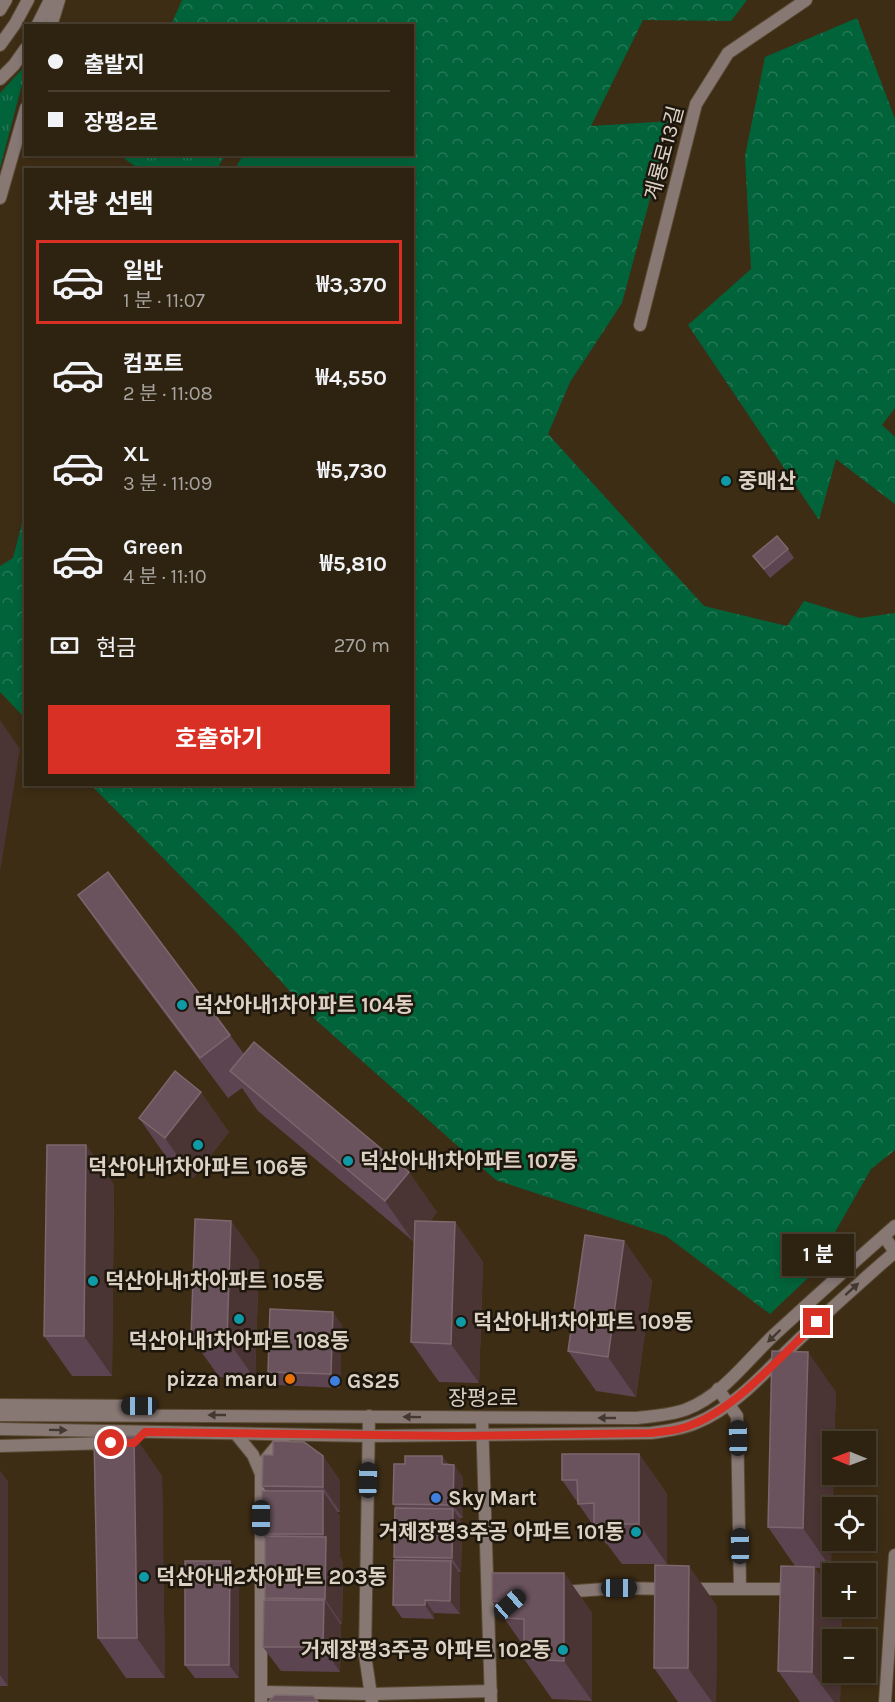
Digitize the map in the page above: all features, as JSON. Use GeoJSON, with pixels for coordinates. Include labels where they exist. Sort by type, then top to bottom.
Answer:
{"type":"FeatureCollection","features":[{"type":"Feature","properties":{"kind":"street"},"geometry":{"type":"LineString","coordinates":[[0,10],[6,0]]}},
{"type":"Feature","properties":{"kind":"street"},"geometry":{"type":"LineString","coordinates":[[0,45],[28,0]]}},
{"type":"Feature","properties":{"kind":"street"},"geometry":{"type":"LineString","coordinates":[[38,24],[50,0]]}},
{"type":"Feature","properties":{"kind":"street"},"geometry":{"type":"LineString","coordinates":[[52,24],[59,0]]}},
{"type":"Feature","properties":{"kind":"street","name":"계룡로13길"},"geometry":{"type":"LineString","coordinates":[[640,325],[696,104],[728,53],[806,0]]}},
{"type":"Feature","properties":{"kind":"street"},"geometry":{"type":"LineString","coordinates":[[0,79],[24,51]]}},
{"type":"Feature","properties":{"kind":"street"},"geometry":{"type":"LineString","coordinates":[[0,198],[24,115]]}},
{"type":"Feature","properties":{"kind":"street","name":"장평2로"},"geometry":{"type":"LineString","coordinates":[[0,1415],[646,1417],[688,1409],[733,1378],[772,1336],[895,1226]]}},
{"type":"Feature","properties":{"kind":"street"},"geometry":{"type":"LineString","coordinates":[[884,1236],[895,1252]]}},
{"type":"Feature","properties":{"kind":"street","name":"장평2로"},"geometry":{"type":"LineString","coordinates":[[0,1429],[369,1436],[651,1433],[676,1430],[697,1423],[728,1404],[748,1388],[851,1289],[895,1252]]}},
{"type":"Feature","properties":{"kind":"street"},"geometry":{"type":"LineString","coordinates":[[718,1389],[737,1416],[740,1589]]}},
{"type":"Feature","properties":{"kind":"street"},"geometry":{"type":"LineString","coordinates":[[0,1405],[139,1406],[147,1414]]}},
{"type":"Feature","properties":{"kind":"street"},"geometry":{"type":"LineString","coordinates":[[369,1416],[365,1655],[372,1698]]}},
{"type":"Feature","properties":{"kind":"street"},"geometry":{"type":"LineString","coordinates":[[286,1435],[266,1459],[261,1474],[261,1697],[490,1697],[482,1418]]}},
{"type":"Feature","properties":{"kind":"street"},"geometry":{"type":"LineString","coordinates":[[0,1446],[134,1443],[145,1432]]}},
{"type":"Feature","properties":{"kind":"street"},"geometry":{"type":"LineString","coordinates":[[236,1434],[253,1455],[261,1474]]}},
{"type":"Feature","properties":{"kind":"street"},"geometry":{"type":"LineString","coordinates":[[885,1702],[895,1555]]}},
{"type":"Feature","properties":{"kind":"street"},"geometry":{"type":"LineString","coordinates":[[545,1592],[619,1588],[810,1589]]}},
{"type":"Feature","properties":{"kind":"green space"},"geometry":{"type":"Polygon","coordinates":[[[182,0],[747,0],[731,21],[643,20],[591,126],[671,121],[622,303],[570,382],[548,434],[704,606],[787,626],[804,601],[860,618],[895,613],[895,1150],[871,1169],[810,1276],[770,1314],[666,1236],[496,1180],[317,1021],[237,933],[92,786],[414,786],[414,168],[236,168],[242,156],[414,156],[414,24],[171,24],[182,0]]]}},
{"type":"Feature","properties":{"kind":"green space"},"geometry":{"type":"Polygon","coordinates":[[[857,18],[895,119],[895,408],[882,425],[895,437],[895,504],[836,459],[819,520],[688,325],[751,269],[745,156],[765,57],[857,18]]]}},
{"type":"Feature","properties":{"kind":"green space"},"geometry":{"type":"Polygon","coordinates":[[[24,67],[24,77],[0,168],[0,93],[24,67]]]}},
{"type":"Feature","properties":{"kind":"green space"},"geometry":{"type":"Polygon","coordinates":[[[224,156],[218,168],[138,168],[122,157],[224,156]]]}},
{"type":"Feature","properties":{"kind":"green space"},"geometry":{"type":"Polygon","coordinates":[[[24,516],[24,717],[0,692],[0,566],[13,558],[24,516]]]}},
{"type":"Feature","properties":{"kind":"building"},"geometry":{"type":"Polygon","coordinates":[[[777,536],[788,549],[764,569],[753,556],[777,536]]]}},
{"type":"Feature","properties":{"kind":"building","name":"덕산아내1차아파트 104동"},"geometry":{"type":"Polygon","coordinates":[[[108,872],[230,1035],[200,1058],[78,895],[108,872]]]}},
{"type":"Feature","properties":{"kind":"building"},"geometry":{"type":"Polygon","coordinates":[[[254,1042],[409,1172],[385,1201],[230,1071],[254,1042]]]}},
{"type":"Feature","properties":{"kind":"building"},"geometry":{"type":"Polygon","coordinates":[[[175,1071],[201,1092],[165,1138],[139,1118],[175,1071]]]}},
{"type":"Feature","properties":{"kind":"building"},"geometry":{"type":"Polygon","coordinates":[[[47,1145],[86,1145],[84,1336],[44,1336],[47,1145]]]}},
{"type":"Feature","properties":{"kind":"building"},"geometry":{"type":"Polygon","coordinates":[[[195,1219],[231,1221],[227,1339],[191,1337],[195,1219]]]}},
{"type":"Feature","properties":{"kind":"building"},"geometry":{"type":"Polygon","coordinates":[[[415,1221],[455,1222],[451,1344],[411,1342],[415,1221]]]}},
{"type":"Feature","properties":{"kind":"building"},"geometry":{"type":"Polygon","coordinates":[[[585,1235],[624,1241],[608,1357],[568,1351],[585,1235]]]}},
{"type":"Feature","properties":{"kind":"building"},"geometry":{"type":"Polygon","coordinates":[[[270,1309],[333,1312],[331,1374],[268,1372],[270,1309]]]}},
{"type":"Feature","properties":{"kind":"building"},"geometry":{"type":"Polygon","coordinates":[[[772,1351],[808,1352],[803,1528],[768,1527],[772,1351]]]}},
{"type":"Feature","properties":{"kind":"building"},"geometry":{"type":"Polygon","coordinates":[[[94,1436],[134,1436],[137,1638],[98,1638],[94,1436]]]}},
{"type":"Feature","properties":{"kind":"building"},"geometry":{"type":"Polygon","coordinates":[[[273,1441],[304,1442],[323,1456],[323,1487],[262,1486],[263,1455],[273,1455],[273,1441]]]}},
{"type":"Feature","properties":{"kind":"building"},"geometry":{"type":"Polygon","coordinates":[[[562,1454],[639,1454],[639,1524],[594,1524],[594,1503],[578,1504],[577,1480],[562,1480],[562,1454]]]}},
{"type":"Feature","properties":{"kind":"building"},"geometry":{"type":"Polygon","coordinates":[[[405,1456],[442,1456],[442,1464],[454,1465],[453,1505],[393,1504],[394,1464],[405,1464],[405,1456]]]}},
{"type":"Feature","properties":{"kind":"building"},"geometry":{"type":"Polygon","coordinates":[[[262,1491],[323,1491],[323,1534],[262,1534],[262,1491]]]}},
{"type":"Feature","properties":{"kind":"building"},"geometry":{"type":"Polygon","coordinates":[[[395,1508],[453,1509],[452,1558],[394,1557],[395,1508]]]}},
{"type":"Feature","properties":{"kind":"building"},"geometry":{"type":"Polygon","coordinates":[[[265,1536],[326,1537],[325,1599],[265,1598],[265,1536]]]}},
{"type":"Feature","properties":{"kind":"building"},"geometry":{"type":"Polygon","coordinates":[[[394,1560],[451,1561],[450,1601],[425,1600],[425,1605],[393,1605],[394,1560]]]}},
{"type":"Feature","properties":{"kind":"building"},"geometry":{"type":"Polygon","coordinates":[[[185,1561],[230,1561],[229,1665],[185,1665],[185,1561]]]}},
{"type":"Feature","properties":{"kind":"building"},"geometry":{"type":"Polygon","coordinates":[[[655,1565],[689,1566],[688,1668],[654,1668],[655,1565]]]}},
{"type":"Feature","properties":{"kind":"building"},"geometry":{"type":"Polygon","coordinates":[[[781,1566],[814,1567],[812,1672],[778,1671],[781,1566]]]}},
{"type":"Feature","properties":{"kind":"building"},"geometry":{"type":"Polygon","coordinates":[[[492,1573],[564,1573],[564,1661],[524,1659],[524,1619],[505,1618],[505,1602],[492,1601],[492,1573]]]}},
{"type":"Feature","properties":{"kind":"building"},"geometry":{"type":"Polygon","coordinates":[[[264,1600],[324,1600],[323,1647],[263,1647],[264,1600]]]}},
{"type":"Feature","properties":{"kind":"building"},"geometry":{"type":"Polygon","coordinates":[[[275,1695],[313,1696],[318,1702],[268,1702],[275,1695]]]}},
{"type":"Feature","properties":{"kind":"place","name":"중매산"},"geometry":{"type":"Point","coordinates":[726,481]}},
{"type":"Feature","properties":{"kind":"place","name":"덕산아내1차아파트 104동"},"geometry":{"type":"Point","coordinates":[182,1005]}},
{"type":"Feature","properties":{"kind":"place","name":"덕산아내1차아파트 106동"},"geometry":{"type":"Point","coordinates":[198,1145]}},
{"type":"Feature","properties":{"kind":"place","name":"덕산아내1차아파트 107동"},"geometry":{"type":"Point","coordinates":[348,1161]}},
{"type":"Feature","properties":{"kind":"place","name":"덕산아내1차아파트 105동"},"geometry":{"type":"Point","coordinates":[93,1281]}},
{"type":"Feature","properties":{"kind":"place","name":"덕산아내1차아파트 108동"},"geometry":{"type":"Point","coordinates":[239,1319]}},
{"type":"Feature","properties":{"kind":"place","name":"덕산아내1차아파트 109동"},"geometry":{"type":"Point","coordinates":[461,1322]}},
{"type":"Feature","properties":{"kind":"place","name":"pizza maru"},"geometry":{"type":"Point","coordinates":[290,1379]}},
{"type":"Feature","properties":{"kind":"place","name":"GS25"},"geometry":{"type":"Point","coordinates":[335,1381]}},
{"type":"Feature","properties":{"kind":"place","name":"Sky Mart"},"geometry":{"type":"Point","coordinates":[436,1498]}},
{"type":"Feature","properties":{"kind":"place","name":"거제장평3주공 아파트 101동"},"geometry":{"type":"Point","coordinates":[636,1532]}},
{"type":"Feature","properties":{"kind":"place","name":"덕산아내2차아파트 203동"},"geometry":{"type":"Point","coordinates":[144,1577]}},
{"type":"Feature","properties":{"kind":"place","name":"거제장평3주공 아파트 102동"},"geometry":{"type":"Point","coordinates":[563,1650]}},
{"type":"Feature","properties":{"kind":"route"},"geometry":{"type":"LineString","coordinates":[[111,1443],[134,1443],[145,1432],[482,1436],[651,1433],[676,1430],[697,1423],[720,1410],[748,1388],[817,1322]]}}]}
